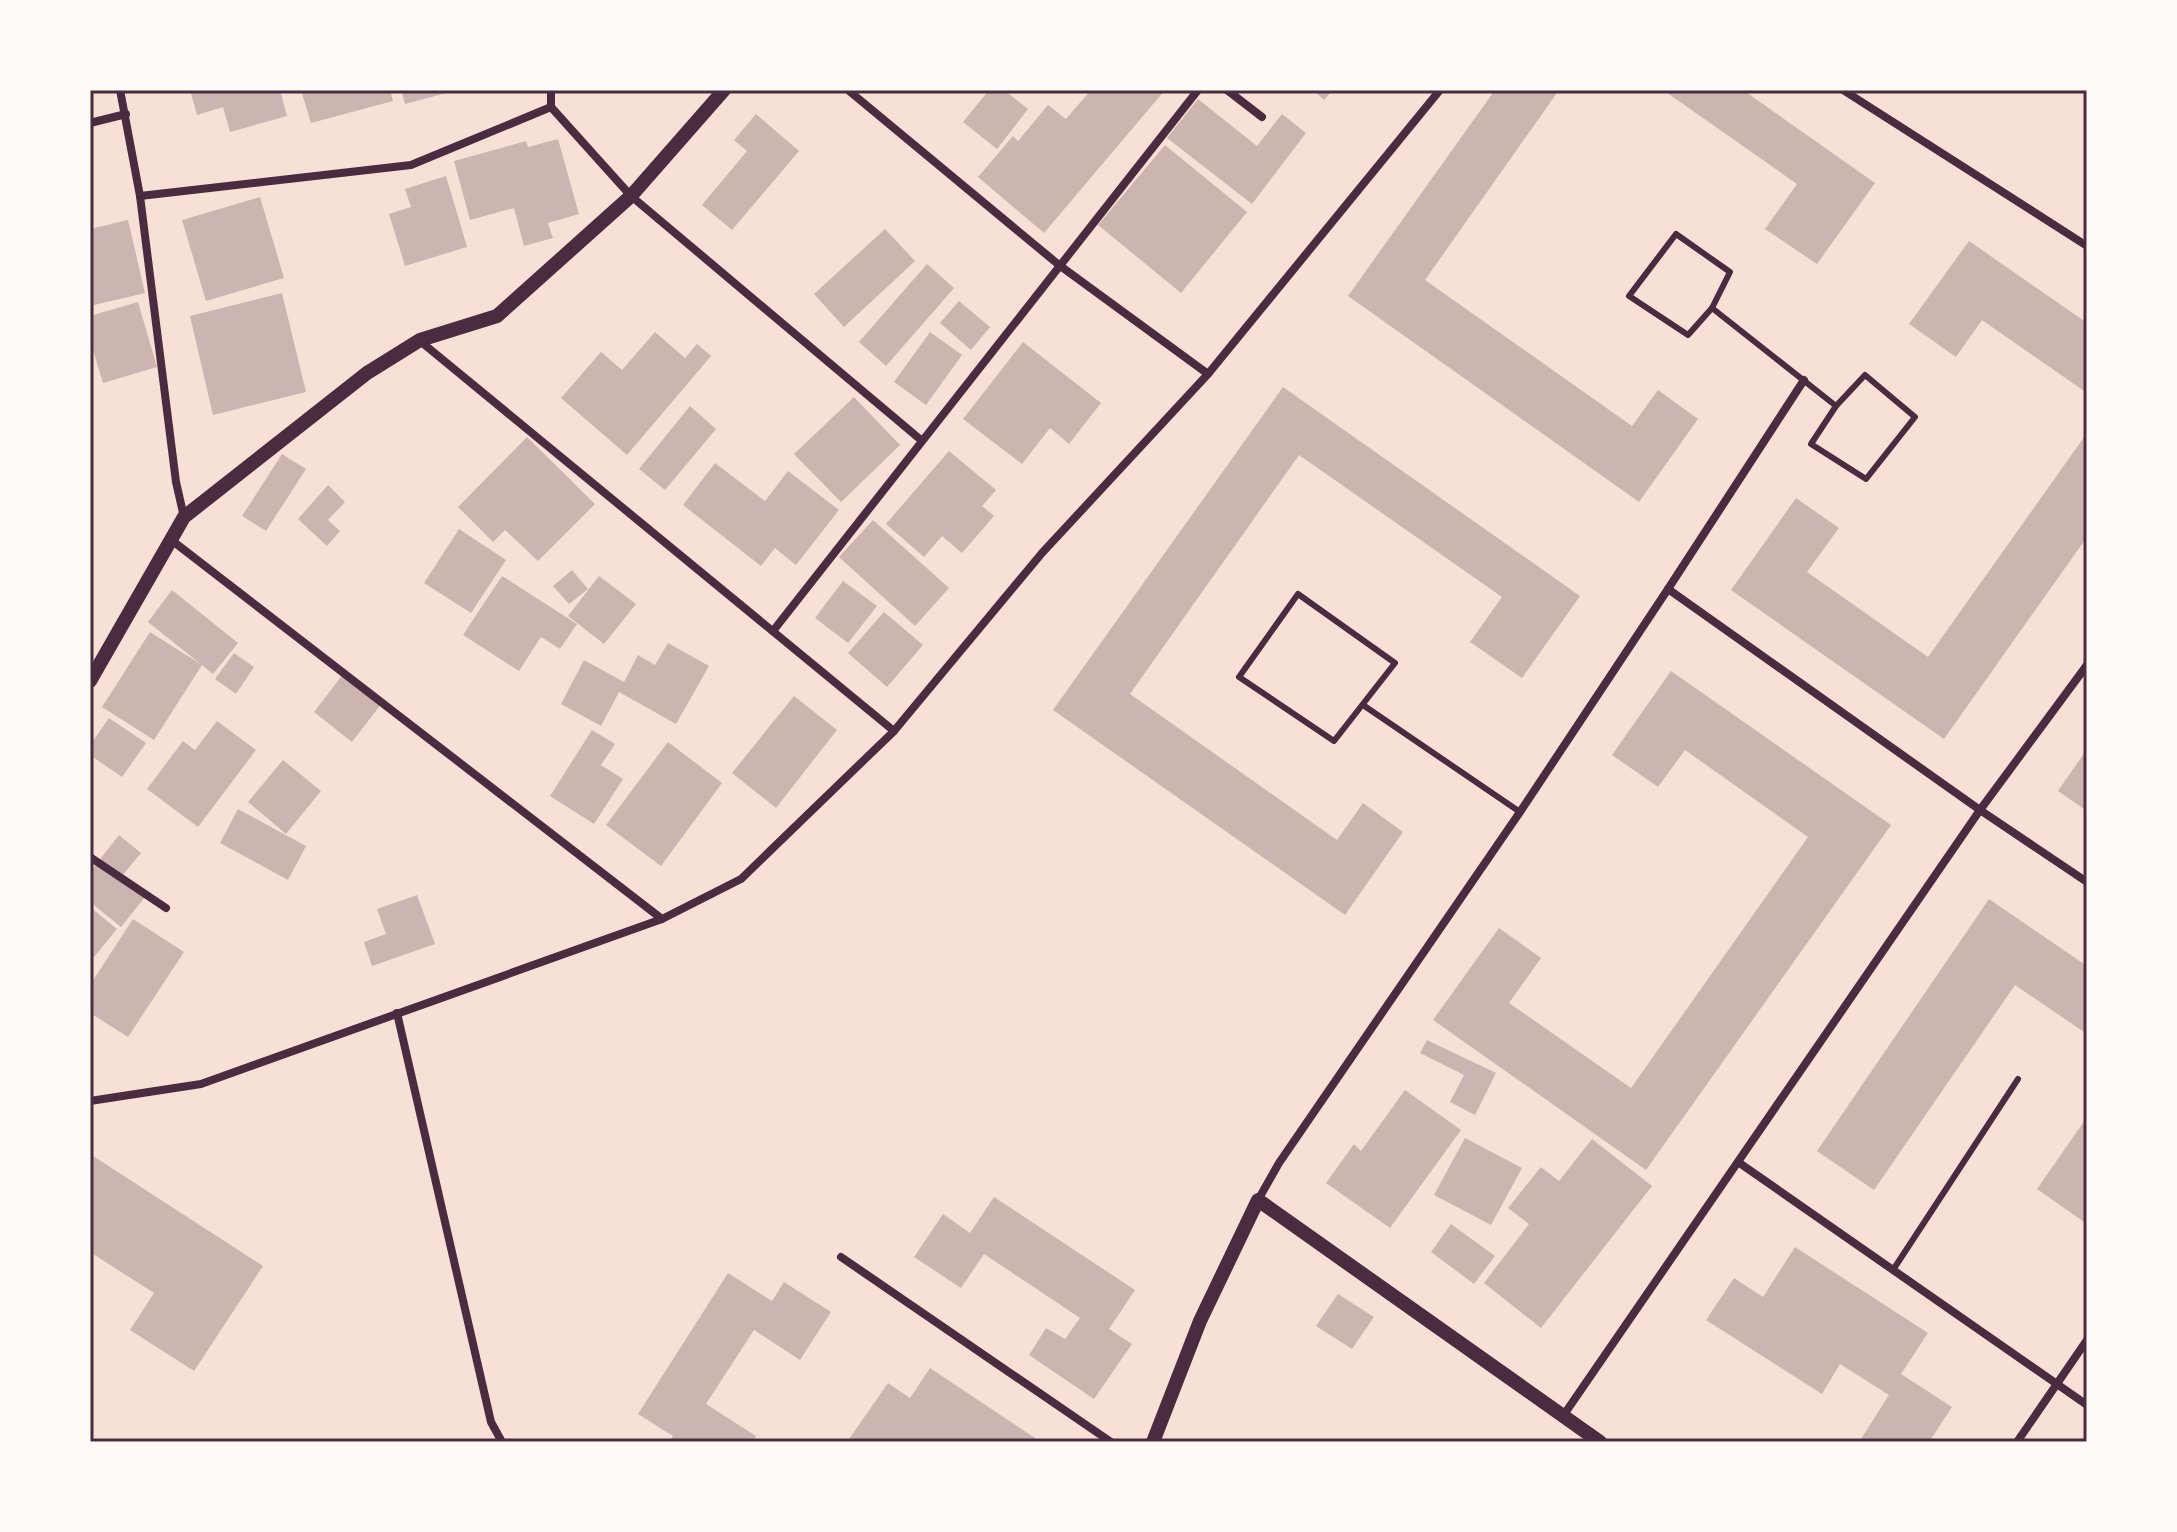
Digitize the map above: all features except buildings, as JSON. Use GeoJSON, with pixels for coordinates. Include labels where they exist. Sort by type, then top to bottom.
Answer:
{"type":"FeatureCollection","features":[{"type":"Feature","properties":{"kind":"street"},"geometry":{"type":"LineString","coordinates":[[120,90],[140,196],[176,482],[184,517]]}},
{"type":"Feature","properties":{"kind":"street"},"geometry":{"type":"LineString","coordinates":[[551,90],[551,107],[631,196],[921,440]]}},
{"type":"Feature","properties":{"kind":"street"},"geometry":{"type":"LineString","coordinates":[[90,681],[184,517],[367,373],[420,340],[497,316],[631,196],[724,90]]}},
{"type":"Feature","properties":{"kind":"street"},"geometry":{"type":"LineString","coordinates":[[848,90],[1059,265],[1208,374]]}},
{"type":"Feature","properties":{"kind":"street"},"geometry":{"type":"LineString","coordinates":[[773,631],[1198,90]]}},
{"type":"Feature","properties":{"kind":"street"},"geometry":{"type":"LineString","coordinates":[[1227,90],[1262,117]]}},
{"type":"Feature","properties":{"kind":"street"},"geometry":{"type":"LineString","coordinates":[[90,1101],[201,1084],[662,919],[741,879],[894,731],[1042,553],[1208,374],[1440,90]]}},
{"type":"Feature","properties":{"kind":"street"},"geometry":{"type":"LineString","coordinates":[[1843,90],[2087,246]]}},
{"type":"Feature","properties":{"kind":"street"},"geometry":{"type":"LineString","coordinates":[[140,196],[411,165],[551,107]]}},
{"type":"Feature","properties":{"kind":"street"},"geometry":{"type":"LineString","coordinates":[[90,123],[126,114]]}},
{"type":"Feature","properties":{"kind":"street"},"geometry":{"type":"LineString","coordinates":[[420,340],[894,731]]}},
{"type":"Feature","properties":{"kind":"street"},"geometry":{"type":"LineString","coordinates":[[1153,1442],[1200,1321],[1279,1163],[1520,812],[1804,380]]}},
{"type":"Feature","properties":{"kind":"street"},"geometry":{"type":"LineString","coordinates":[[170,539],[662,919]]}},
{"type":"Feature","properties":{"kind":"street"},"geometry":{"type":"LineString","coordinates":[[1668,589],[2087,882]]}},
{"type":"Feature","properties":{"kind":"street"},"geometry":{"type":"LineString","coordinates":[[1563,1416],[1980,810],[2087,665]]}},
{"type":"Feature","properties":{"kind":"street"},"geometry":{"type":"LineString","coordinates":[[90,857],[166,908]]}},
{"type":"Feature","properties":{"kind":"street"},"geometry":{"type":"LineString","coordinates":[[397,1013],[491,1422],[502,1442]]}},
{"type":"Feature","properties":{"kind":"street"},"geometry":{"type":"LineString","coordinates":[[1738,1162],[2087,1405]]}},
{"type":"Feature","properties":{"kind":"street"},"geometry":{"type":"LineString","coordinates":[[1258,1200],[1600,1442]]}},
{"type":"Feature","properties":{"kind":"street"},"geometry":{"type":"LineString","coordinates":[[841,1257],[1111,1442]]}},
{"type":"Feature","properties":{"kind":"street"},"geometry":{"type":"LineString","coordinates":[[2017,1442],[2087,1340]]}},
{"type":"Feature","properties":{"kind":"lane"},"geometry":{"type":"LineString","coordinates":[[1676,234],[1730,272],[1712,308],[1688,335],[1629,296],[1676,234]]}},
{"type":"Feature","properties":{"kind":"lane"},"geometry":{"type":"LineString","coordinates":[[1712,308],[1836,406]]}},
{"type":"Feature","properties":{"kind":"lane"},"geometry":{"type":"LineString","coordinates":[[1865,375],[1915,417],[1866,479],[1811,444],[1836,406],[1865,375]]}},
{"type":"Feature","properties":{"kind":"lane"},"geometry":{"type":"LineString","coordinates":[[1298,594],[1395,663],[1363,705],[1334,741],[1239,677],[1298,594]]}},
{"type":"Feature","properties":{"kind":"lane"},"geometry":{"type":"LineString","coordinates":[[1363,705],[1520,812]]}},
{"type":"Feature","properties":{"kind":"lane"},"geometry":{"type":"LineString","coordinates":[[1893,1270],[2018,1079]]}}]}
